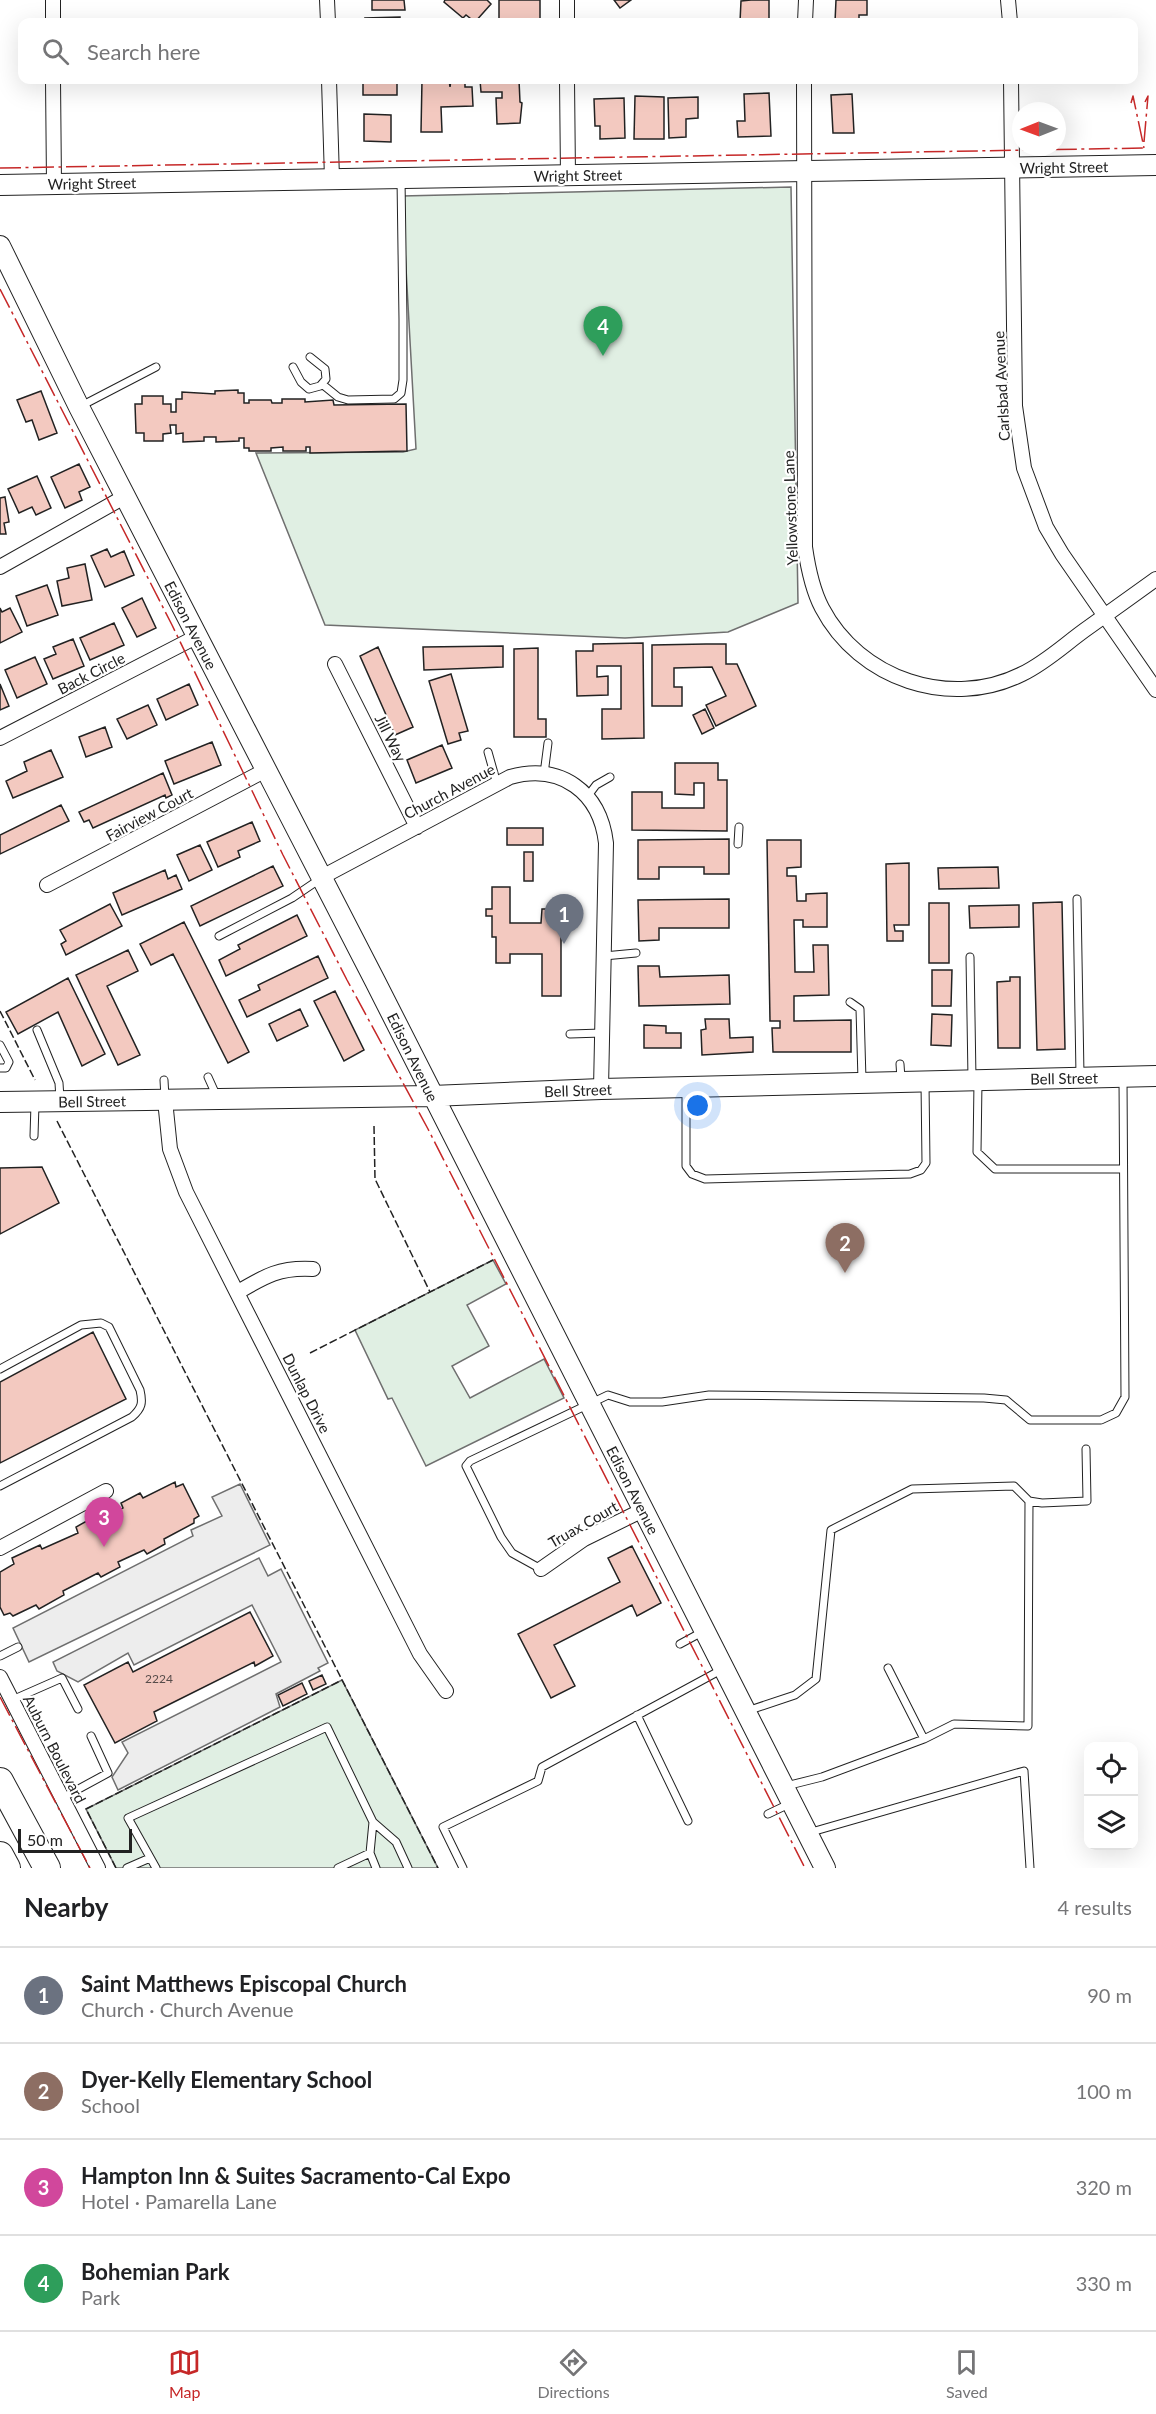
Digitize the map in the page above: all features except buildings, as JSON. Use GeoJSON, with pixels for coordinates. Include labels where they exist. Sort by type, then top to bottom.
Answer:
{"type":"FeatureCollection","features":[{"type":"Feature","properties":{"kind":"highway"},"geometry":{"type":"LineString","coordinates":[[0,1780],[47,1868]]}},
{"type":"Feature","properties":{"kind":"highway"},"geometry":{"type":"LineString","coordinates":[[33,1840],[55,1868]]}},
{"type":"Feature","properties":{"kind":"highway"},"geometry":{"type":"LineString","coordinates":[[0,1855],[7,1868]]}},
{"type":"Feature","properties":{"kind":"street"},"geometry":{"type":"LineString","coordinates":[[53,0],[53,18]]}},
{"type":"Feature","properties":{"kind":"street"},"geometry":{"type":"LineString","coordinates":[[327,0],[328,18]]}},
{"type":"Feature","properties":{"kind":"street"},"geometry":{"type":"LineString","coordinates":[[567,0],[567,18]]}},
{"type":"Feature","properties":{"kind":"street"},"geometry":{"type":"LineString","coordinates":[[805,18],[806,0]]}},
{"type":"Feature","properties":{"kind":"street"},"geometry":{"type":"LineString","coordinates":[[1008,0],[1010,18]]}},
{"type":"Feature","properties":{"kind":"street"},"geometry":{"type":"LineString","coordinates":[[54,84],[54,184]]}},
{"type":"Feature","properties":{"kind":"street"},"geometry":{"type":"LineString","coordinates":[[329,84],[332,179]]}},
{"type":"Feature","properties":{"kind":"street"},"geometry":{"type":"LineString","coordinates":[[567,84],[568,176]]}},
{"type":"Feature","properties":{"kind":"street","name":"Yellowstone Lane"},"geometry":{"type":"LineString","coordinates":[[804,84],[805,547],[813,588],[832,626],[862,656],[889,673],[918,684],[960,689],[1002,683],[1040,664],[1156,579]]}},
{"type":"Feature","properties":{"kind":"street","name":"Carlsbad Avenue"},"geometry":{"type":"LineString","coordinates":[[1011,84],[1015,406],[1022,458],[1034,498],[1046,526],[1156,690]]}},
{"type":"Feature","properties":{"kind":"street","name":"Wright Street"},"geometry":{"type":"LineString","coordinates":[[0,185],[1156,165]]}},
{"type":"Feature","properties":{"kind":"street","name":"Edison Avenue"},"geometry":{"type":"LineString","coordinates":[[0,246],[79,407],[322,877],[825,1868]]}},
{"type":"Feature","properties":{"kind":"street"},"geometry":{"type":"LineString","coordinates":[[0,567],[126,496]]}},
{"type":"Feature","properties":{"kind":"street","name":"Back Circle"},"geometry":{"type":"LineString","coordinates":[[0,738],[196,637]]}},
{"type":"Feature","properties":{"kind":"street","name":"Jill Way"},"geometry":{"type":"LineString","coordinates":[[335,664],[417,826]]}},
{"type":"Feature","properties":{"kind":"street","name":"Fairview Court"},"geometry":{"type":"LineString","coordinates":[[47,885],[266,771]]}},
{"type":"Feature","properties":{"kind":"street","name":"Church Avenue"},"geometry":{"type":"LineString","coordinates":[[322,877],[497,783],[522,774],[544,774],[565,780],[587,797],[597,811],[604,832],[608,890],[601,1089]]}},
{"type":"Feature","properties":{"kind":"street","name":"Bell Street"},"geometry":{"type":"LineString","coordinates":[[0,1102],[432,1096],[601,1089],[862,1083],[901,1073],[925,1081],[1156,1076]]}},
{"type":"Feature","properties":{"kind":"street","name":"Dunlap Drive"},"geometry":{"type":"LineString","coordinates":[[165,1100],[167,1132],[176,1170],[420,1654],[446,1692]]}},
{"type":"Feature","properties":{"kind":"street"},"geometry":{"type":"LineString","coordinates":[[238,1292],[279,1271],[293,1268],[313,1269]]}},
{"type":"Feature","properties":{"kind":"street"},"geometry":{"type":"LineString","coordinates":[[0,1548],[106,1491]]}},
{"type":"Feature","properties":{"kind":"street","name":"Truax Court"},"geometry":{"type":"LineString","coordinates":[[541,1569],[584,1539],[643,1510]]}},
{"type":"Feature","properties":{"kind":"street","name":"Auburn Boulevard"},"geometry":{"type":"LineString","coordinates":[[0,1677],[98,1868]]}},
{"type":"Feature","properties":{"kind":"lane"},"geometry":{"type":"LineString","coordinates":[[322,384],[338,397],[348,400],[394,399],[401,393],[403,380],[401,178]]}},
{"type":"Feature","properties":{"kind":"lane"},"geometry":{"type":"LineString","coordinates":[[293,367],[301,382],[309,389],[322,384],[326,379],[325,369],[310,357]]}},
{"type":"Feature","properties":{"kind":"lane"},"geometry":{"type":"LineString","coordinates":[[79,407],[156,368]]}},
{"type":"Feature","properties":{"kind":"lane"},"geometry":{"type":"LineString","coordinates":[[544,774],[548,743]]}},
{"type":"Feature","properties":{"kind":"lane"},"geometry":{"type":"LineString","coordinates":[[488,752],[497,783]]}},
{"type":"Feature","properties":{"kind":"lane"},"geometry":{"type":"LineString","coordinates":[[587,797],[596,785],[610,777]]}},
{"type":"Feature","properties":{"kind":"lane"},"geometry":{"type":"LineString","coordinates":[[738,844],[739,828]]}},
{"type":"Feature","properties":{"kind":"lane"},"geometry":{"type":"LineString","coordinates":[[219,936],[292,898],[322,877]]}},
{"type":"Feature","properties":{"kind":"lane"},"geometry":{"type":"LineString","coordinates":[[1077,898],[1080,1078]]}},
{"type":"Feature","properties":{"kind":"lane"},"geometry":{"type":"LineString","coordinates":[[604,956],[636,953]]}},
{"type":"Feature","properties":{"kind":"lane"},"geometry":{"type":"LineString","coordinates":[[970,957],[977,1152],[995,1169],[1122,1169]]}},
{"type":"Feature","properties":{"kind":"lane"},"geometry":{"type":"LineString","coordinates":[[850,1002],[860,1009],[862,1083]]}},
{"type":"Feature","properties":{"kind":"lane"},"geometry":{"type":"LineString","coordinates":[[37,1030],[59,1083],[60,1101]]}},
{"type":"Feature","properties":{"kind":"lane"},"geometry":{"type":"LineString","coordinates":[[570,1034],[602,1033]]}},
{"type":"Feature","properties":{"kind":"lane"},"geometry":{"type":"LineString","coordinates":[[0,1045],[9,1062],[6,1068],[0,1068]]}},
{"type":"Feature","properties":{"kind":"lane"},"geometry":{"type":"LineString","coordinates":[[208,1077],[219,1099]]}},
{"type":"Feature","properties":{"kind":"lane"},"geometry":{"type":"LineString","coordinates":[[541,1569],[512,1553],[496,1528],[466,1466],[470,1461],[608,1395],[630,1402],[662,1402],[709,1395],[984,1398],[1006,1400],[1030,1420],[1101,1420],[1116,1413],[1125,1397],[1123,1077]]}},
{"type":"Feature","properties":{"kind":"lane"},"geometry":{"type":"LineString","coordinates":[[164,1080],[165,1100]]}},
{"type":"Feature","properties":{"kind":"lane"},"geometry":{"type":"LineString","coordinates":[[686,1087],[686,1166],[692,1174],[705,1179],[910,1174],[921,1170],[926,1163],[925,1081]]}},
{"type":"Feature","properties":{"kind":"lane"},"geometry":{"type":"LineString","coordinates":[[34,1136],[35,1102]]}},
{"type":"Feature","properties":{"kind":"lane"},"geometry":{"type":"LineString","coordinates":[[0,1369],[81,1325],[101,1323],[109,1327],[140,1390],[142,1401],[140,1410],[132,1417],[0,1486]]}},
{"type":"Feature","properties":{"kind":"lane"},"geometry":{"type":"LineString","coordinates":[[745,1711],[795,1695],[816,1679],[831,1530],[912,1489],[1014,1486],[1029,1501],[1042,1503],[1087,1501],[1086,1449]]}},
{"type":"Feature","properties":{"kind":"lane"},"geometry":{"type":"LineString","coordinates":[[768,1814],[788,1795],[822,1777],[924,1739],[954,1724],[1028,1726],[1029,1501]]}},
{"type":"Feature","properties":{"kind":"lane"},"geometry":{"type":"LineString","coordinates":[[680,1644],[704,1631]]}},
{"type":"Feature","properties":{"kind":"lane"},"geometry":{"type":"LineString","coordinates":[[0,1656],[18,1647]]}},
{"type":"Feature","properties":{"kind":"lane"},"geometry":{"type":"LineString","coordinates":[[888,1668],[924,1739]]}},
{"type":"Feature","properties":{"kind":"lane"},"geometry":{"type":"LineString","coordinates":[[463,1868],[443,1827],[538,1781],[542,1767],[724,1669]]}},
{"type":"Feature","properties":{"kind":"lane"},"geometry":{"type":"LineString","coordinates":[[12,1700],[62,1678],[78,1709]]}},
{"type":"Feature","properties":{"kind":"lane"},"geometry":{"type":"LineString","coordinates":[[637,1715],[688,1821]]}},
{"type":"Feature","properties":{"kind":"lane"},"geometry":{"type":"LineString","coordinates":[[156,1868],[128,1818],[327,1727],[373,1821],[396,1842],[408,1868]]}},
{"type":"Feature","properties":{"kind":"lane"},"geometry":{"type":"LineString","coordinates":[[62,1798],[108,1773],[91,1736]]}},
{"type":"Feature","properties":{"kind":"lane"},"geometry":{"type":"LineString","coordinates":[[807,1833],[1024,1771],[1030,1868]]}},
{"type":"Feature","properties":{"kind":"lane"},"geometry":{"type":"LineString","coordinates":[[373,1821],[370,1853],[376,1868]]}},
{"type":"Feature","properties":{"kind":"lane"},"geometry":{"type":"LineString","coordinates":[[338,1868],[370,1853]]}},
{"type":"Feature","properties":{"kind":"lane"},"geometry":{"type":"LineString","coordinates":[[127,1868],[150,1858]]}},
{"type":"Feature","properties":{"kind":"green space"},"geometry":{"type":"Polygon","coordinates":[[[791,187],[798,603],[728,632],[625,638],[325,625],[256,453],[403,452],[416,449],[402,196],[791,187]]]}},
{"type":"Feature","properties":{"kind":"green space"},"geometry":{"type":"Polygon","coordinates":[[[493,1260],[506,1284],[467,1305],[489,1346],[452,1366],[470,1398],[544,1359],[564,1398],[426,1466],[392,1398],[388,1399],[355,1330],[493,1260]]]}},
{"type":"Feature","properties":{"kind":"green space"},"geometry":{"type":"Polygon","coordinates":[[[342,1680],[438,1868],[116,1868],[86,1809],[342,1680]]]}},
{"type":"Feature","properties":{"kind":"shaded area"},"geometry":{"type":"Polygon","coordinates":[[[240,1484],[270,1545],[29,1662],[13,1628],[193,1536],[191,1530],[222,1516],[212,1497],[240,1484]]]}},
{"type":"Feature","properties":{"kind":"shaded area"},"geometry":{"type":"Polygon","coordinates":[[[259,1558],[268,1576],[281,1569],[328,1663],[318,1668],[320,1671],[276,1694],[280,1707],[118,1790],[112,1777],[128,1753],[122,1742],[281,1662],[252,1605],[134,1665],[128,1653],[78,1682],[57,1671],[53,1662],[259,1558]]]}},
{"type":"Feature","properties":{"kind":"fence"},"geometry":{"type":"LineString","coordinates":[[0,1011],[35,1080]]}},
{"type":"Feature","properties":{"kind":"fence"},"geometry":{"type":"LineString","coordinates":[[57,1121],[438,1868]]}},
{"type":"Feature","properties":{"kind":"fence"},"geometry":{"type":"LineString","coordinates":[[374,1126],[375,1179],[430,1292]]}},
{"type":"Feature","properties":{"kind":"fence"},"geometry":{"type":"LineString","coordinates":[[310,1353],[493,1260]]}},
{"type":"Feature","properties":{"kind":"fence"},"geometry":{"type":"LineString","coordinates":[[116,1868],[86,1809],[342,1680]]}},
{"type":"Feature","properties":{"kind":"power"},"geometry":{"type":"LineString","coordinates":[[1131,103],[1133,96],[1144,148]]}},
{"type":"Feature","properties":{"kind":"power"},"geometry":{"type":"LineString","coordinates":[[1144,142],[1148,96],[1145,102]]}},
{"type":"Feature","properties":{"kind":"power"},"geometry":{"type":"LineString","coordinates":[[0,168],[1144,148]]}},
{"type":"Feature","properties":{"kind":"power"},"geometry":{"type":"LineString","coordinates":[[0,289],[172,625],[283,855],[347,980],[428,1129],[805,1868]]}},
{"type":"Feature","properties":{"kind":"power"},"geometry":{"type":"LineString","coordinates":[[0,1697],[90,1868]]}},
{"type":"Feature","properties":{"kind":"place","name":"Bohemian Park"},"geometry":{"type":"Point","coordinates":[603,356]}},
{"type":"Feature","properties":{"kind":"place","name":"Saint Matthews Episcopal Church"},"geometry":{"type":"Point","coordinates":[564,944]}},
{"type":"Feature","properties":{"kind":"place","name":"Dyer-Kelly Elementary School"},"geometry":{"type":"Point","coordinates":[845,1273]}},
{"type":"Feature","properties":{"kind":"place","name":"Hampton Inn & Suites Sacramento-Cal Expo"},"geometry":{"type":"Point","coordinates":[104,1547]}}]}
